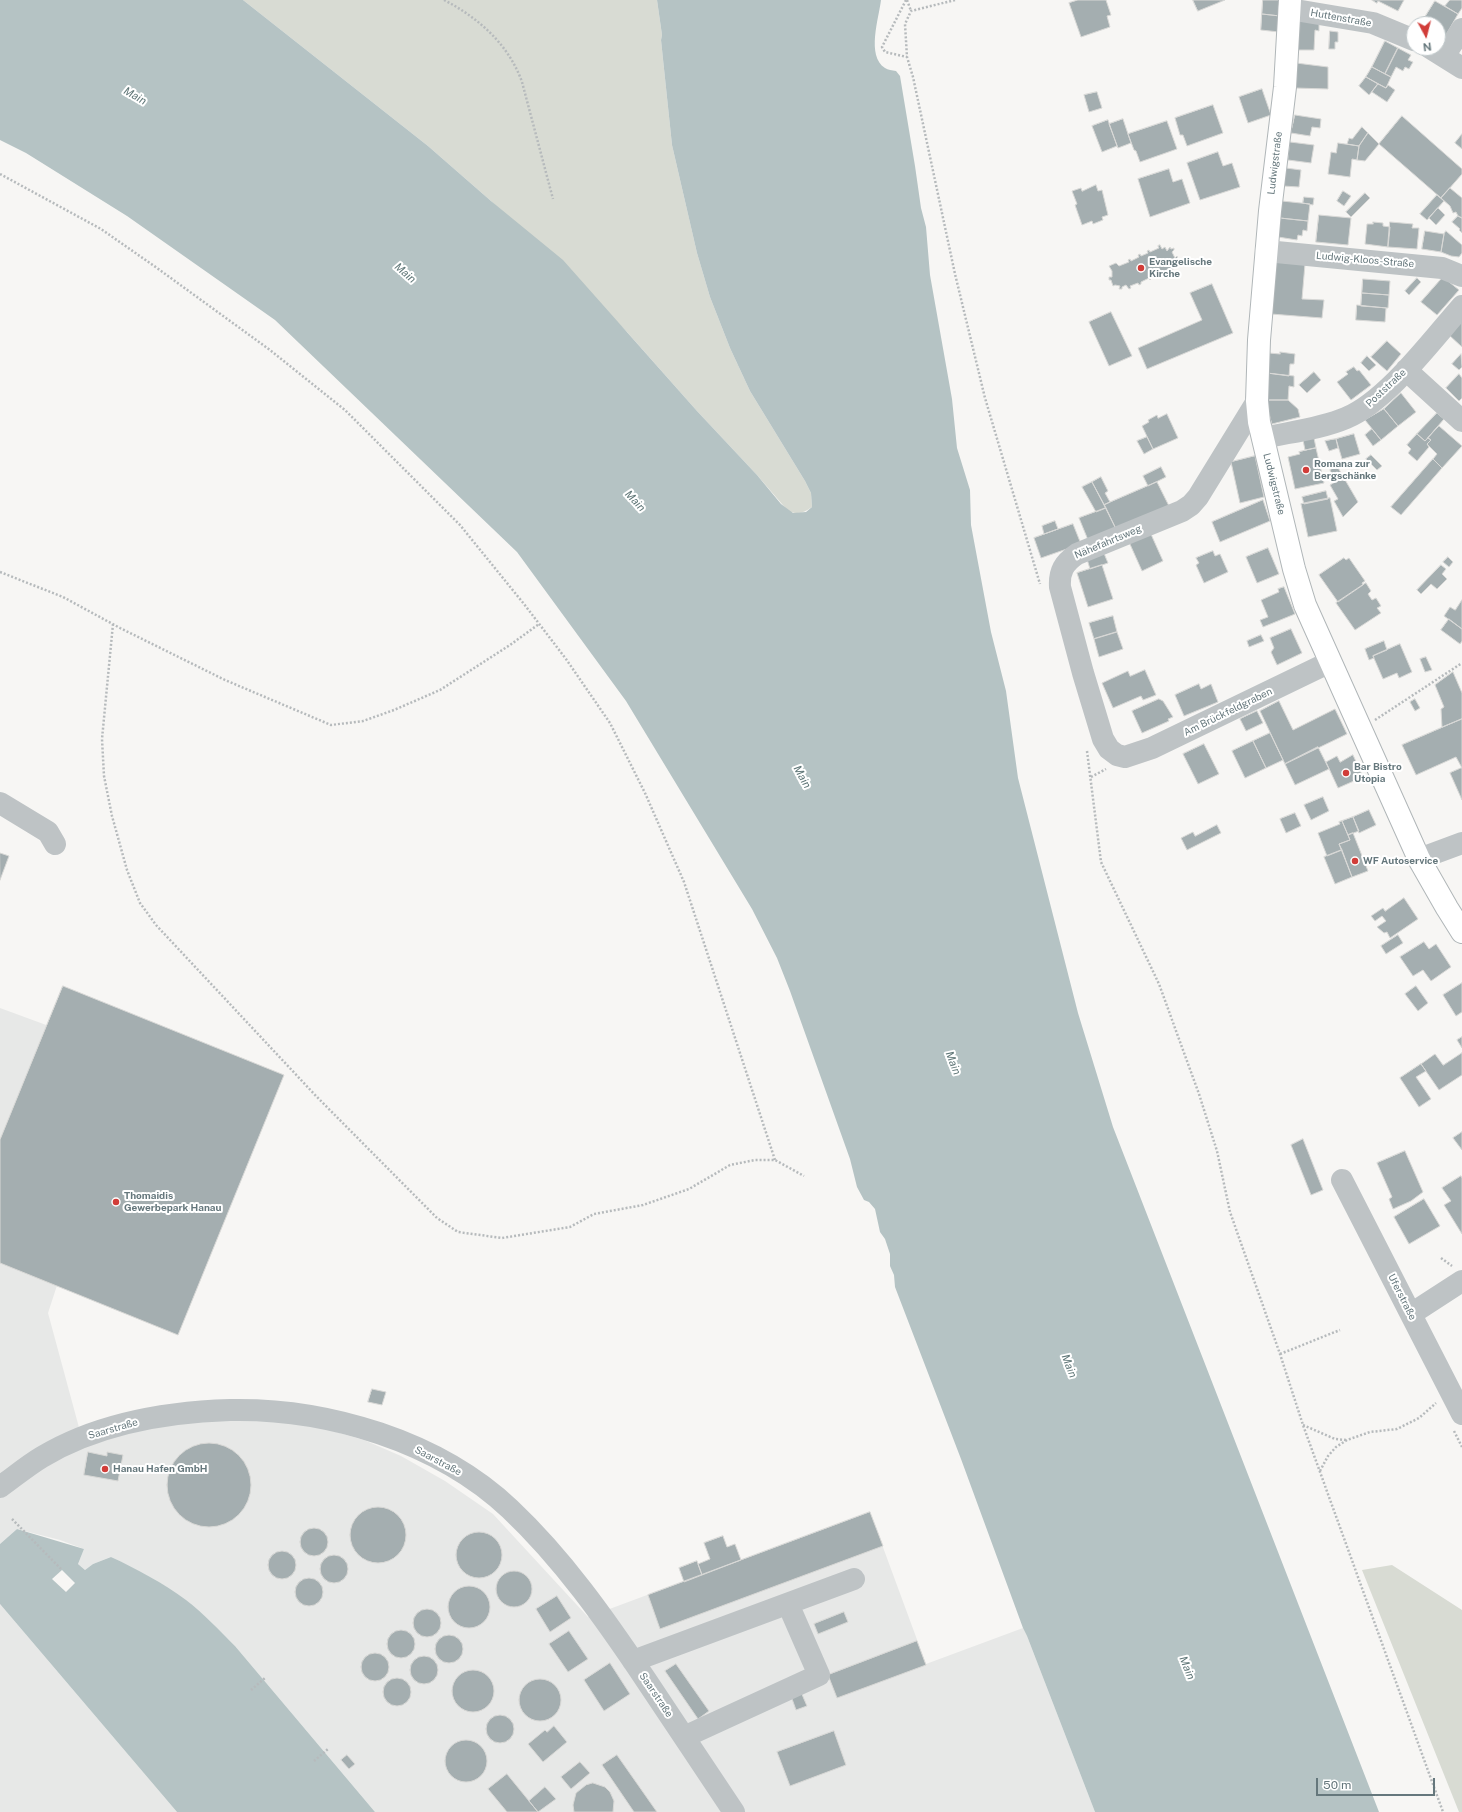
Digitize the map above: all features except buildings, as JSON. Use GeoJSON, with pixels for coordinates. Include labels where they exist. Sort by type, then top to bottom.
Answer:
{"type":"FeatureCollection","features":[{"type":"Feature","properties":{"kind":"main road","name":"Ludwigstraße"},"geometry":{"type":"LineString","coordinates":[[1290,4],[1284,98],[1274,167],[1257,377],[1257,401],[1263,438],[1300,590],[1330,662],[1419,859],[1462,932]]}},
{"type":"Feature","properties":{"kind":"street","name":"Huttenstraße"},"geometry":{"type":"LineString","coordinates":[[1290,4],[1373,23],[1406,37]]}},
{"type":"Feature","properties":{"kind":"street"},"geometry":{"type":"LineString","coordinates":[[1446,44],[1462,29]]}},
{"type":"Feature","properties":{"kind":"street"},"geometry":{"type":"LineString","coordinates":[[1443,56],[1462,68]]}},
{"type":"Feature","properties":{"kind":"street","name":"Ludwig-Kloos-Straße"},"geometry":{"type":"LineString","coordinates":[[1266,251],[1442,268],[1462,276]]}},
{"type":"Feature","properties":{"kind":"street","name":"Poststraße"},"geometry":{"type":"LineString","coordinates":[[1263,438],[1320,426],[1346,418],[1373,401],[1406,370],[1462,306]]}},
{"type":"Feature","properties":{"kind":"street"},"geometry":{"type":"LineString","coordinates":[[1406,370],[1462,421]]}},
{"type":"Feature","properties":{"kind":"street","name":"Nähefahrtsweg"},"geometry":{"type":"LineString","coordinates":[[1125,757],[1117,755],[1109,749],[1103,739],[1082,673],[1060,587],[1060,572],[1066,562],[1077,554],[1182,511],[1191,505],[1198,497],[1257,401]]}},
{"type":"Feature","properties":{"kind":"street","name":"Am Brückfeldgraben"},"geometry":{"type":"LineString","coordinates":[[1125,757],[1152,748],[1330,662]]}},
{"type":"Feature","properties":{"kind":"street"},"geometry":{"type":"LineString","coordinates":[[0,803],[48,832],[55,844]]}},
{"type":"Feature","properties":{"kind":"street"},"geometry":{"type":"LineString","coordinates":[[1419,859],[1462,843]]}},
{"type":"Feature","properties":{"kind":"street","name":"Uferstraße"},"geometry":{"type":"LineString","coordinates":[[1342,1180],[1462,1414]]}},
{"type":"Feature","properties":{"kind":"street"},"geometry":{"type":"LineString","coordinates":[[1411,1314],[1457,1274]]}},
{"type":"Feature","properties":{"kind":"street","name":"Saarstraße"},"geometry":{"type":"LineString","coordinates":[[0,1487],[41,1458],[65,1445],[92,1434],[143,1420],[196,1412],[248,1410],[293,1413],[367,1429],[427,1454],[463,1473],[509,1508],[559,1559],[596,1607],[734,1812]]}},
{"type":"Feature","properties":{"kind":"street"},"geometry":{"type":"LineString","coordinates":[[633,1661],[854,1580]]}},
{"type":"Feature","properties":{"kind":"street"},"geometry":{"type":"LineString","coordinates":[[684,1737],[819,1675],[788,1604]]}},
{"type":"Feature","properties":{"kind":"path"},"geometry":{"type":"LineString","coordinates":[[444,0],[473,17],[497,40],[517,68],[522,82],[552,200]]}},
{"type":"Feature","properties":{"kind":"path"},"geometry":{"type":"LineString","coordinates":[[907,0],[911,11],[905,24],[907,57],[913,77],[955,274],[985,398],[1041,588]]}},
{"type":"Feature","properties":{"kind":"path"},"geometry":{"type":"LineString","coordinates":[[907,0],[882,47],[885,52],[907,57]]}},
{"type":"Feature","properties":{"kind":"path"},"geometry":{"type":"LineString","coordinates":[[911,11],[956,0]]}},
{"type":"Feature","properties":{"kind":"path"},"geometry":{"type":"LineString","coordinates":[[0,174],[101,229],[270,350],[345,410],[460,525],[539,624],[566,659],[610,723],[645,793],[684,882],[704,937],[775,1160]]}},
{"type":"Feature","properties":{"kind":"path"},"geometry":{"type":"LineString","coordinates":[[0,572],[63,597],[113,624],[225,680],[331,725],[363,721],[394,710],[440,690],[510,645],[539,624]]}},
{"type":"Feature","properties":{"kind":"path"},"geometry":{"type":"LineString","coordinates":[[113,624],[102,739],[104,776],[112,816],[127,870],[140,903],[156,925],[305,1085],[437,1218],[458,1232],[502,1238],[570,1228],[594,1214],[643,1205],[690,1189],[730,1165],[755,1160],[775,1160],[804,1176]]}},
{"type":"Feature","properties":{"kind":"path"},"geometry":{"type":"LineString","coordinates":[[1360,729],[1462,663]]}},
{"type":"Feature","properties":{"kind":"path"},"geometry":{"type":"LineString","coordinates":[[1086,746],[1101,862],[1159,984],[1200,1094],[1217,1151],[1230,1212],[1280,1354],[1303,1425],[1443,1812]]}},
{"type":"Feature","properties":{"kind":"path"},"geometry":{"type":"LineString","coordinates":[[1441,1258],[1457,1274]]}},
{"type":"Feature","properties":{"kind":"path"},"geometry":{"type":"LineString","coordinates":[[1280,1354],[1340,1330]]}},
{"type":"Feature","properties":{"kind":"path"},"geometry":{"type":"LineString","coordinates":[[1320,1471],[1328,1456],[1336,1447],[1347,1440],[1370,1432],[1397,1429],[1420,1418],[1437,1403],[1452,1393]]}},
{"type":"Feature","properties":{"kind":"path"},"geometry":{"type":"LineString","coordinates":[[1303,1425],[1335,1439],[1347,1440]]}},
{"type":"Feature","properties":{"kind":"path"},"geometry":{"type":"LineString","coordinates":[[12,1519],[62,1570]]}},
{"type":"Feature","properties":{"kind":"path"},"geometry":{"type":"LineString","coordinates":[[251,1690],[265,1678]]}},
{"type":"Feature","properties":{"kind":"path"},"geometry":{"type":"LineString","coordinates":[[314,1761],[328,1749]]}},
{"type":"Feature","properties":{"kind":"shaded area"},"geometry":{"type":"Polygon","coordinates":[[[243,0],[657,0],[662,35],[661,40],[672,145],[697,253],[710,297],[730,348],[750,391],[811,493],[812,507],[800,513],[788,511],[627,332],[491,201],[428,146],[243,0]]]}},
{"type":"Feature","properties":{"kind":"shaded area"},"geometry":{"type":"Polygon","coordinates":[[[0,1008],[106,1047],[124,1080],[48,1313],[84,1446],[124,1433],[176,1422],[221,1420],[270,1420],[315,1426],[364,1440],[401,1456],[445,1481],[493,1514],[588,1617],[870,1512],[926,1664],[1023,1628],[1095,1812],[375,1812],[235,1646],[212,1623],[185,1600],[157,1581],[111,1557],[93,1564],[85,1570],[78,1564],[84,1549],[60,1540],[17,1529],[0,1544],[0,1008]]]}},
{"type":"Feature","properties":{"kind":"shaded area"},"geometry":{"type":"Polygon","coordinates":[[[1392,1565],[1462,1610],[1462,1812],[1459,1812],[1362,1570],[1392,1565]]]}},
{"type":"Feature","properties":{"kind":"shaded area"},"geometry":{"type":"Polygon","coordinates":[[[0,1604],[177,1812],[0,1812],[0,1604]]]}},
{"type":"Feature","properties":{"kind":"water","name":"Main"},"geometry":{"type":"Polygon","coordinates":[[[0,0],[243,0],[428,146],[491,201],[563,260],[697,411],[757,475],[781,504],[793,513],[806,512],[812,507],[811,493],[750,391],[730,348],[710,297],[697,253],[672,145],[661,40],[662,35],[657,0],[881,0],[875,36],[876,55],[879,62],[885,68],[896,71],[900,76],[921,208],[926,227],[930,275],[952,399],[957,448],[970,490],[971,525],[991,632],[1006,691],[1018,778],[1078,1013],[1113,1127],[1379,1812],[1095,1812],[1023,1628],[961,1459],[895,1287],[894,1275],[890,1266],[890,1254],[885,1239],[880,1232],[875,1209],[869,1202],[864,1200],[857,1187],[850,1159],[790,991],[777,958],[752,909],[626,701],[517,552],[275,320],[127,216],[26,153],[0,140],[0,0]]]}},
{"type":"Feature","properties":{"kind":"water"},"geometry":{"type":"Polygon","coordinates":[[[17,1529],[84,1549],[78,1564],[85,1570],[93,1564],[111,1557],[150,1577],[186,1600],[205,1616],[235,1646],[375,1812],[177,1812],[0,1604],[0,1544],[17,1529]]]}},
{"type":"Feature","properties":{"kind":"pier"},"geometry":{"type":"Polygon","coordinates":[[[62,1570],[75,1583],[66,1592],[52,1579],[62,1570]]]}},
{"type":"Feature","properties":{"kind":"place","name":"Evangelische Kirche"},"geometry":{"type":"Point","coordinates":[1141,268]}},
{"type":"Feature","properties":{"kind":"place","name":"Romana zur Bergschänke"},"geometry":{"type":"Point","coordinates":[1306,470]}},
{"type":"Feature","properties":{"kind":"place","name":"Bar Bistro Utopia"},"geometry":{"type":"Point","coordinates":[1346,773]}},
{"type":"Feature","properties":{"kind":"place","name":"WF Autoservice"},"geometry":{"type":"Point","coordinates":[1355,861]}},
{"type":"Feature","properties":{"kind":"place","name":"Thomaidis Gewerbepark Hanau"},"geometry":{"type":"Point","coordinates":[116,1202]}},
{"type":"Feature","properties":{"kind":"place","name":"Hanau Hafen GmbH"},"geometry":{"type":"Point","coordinates":[105,1469]}}]}
